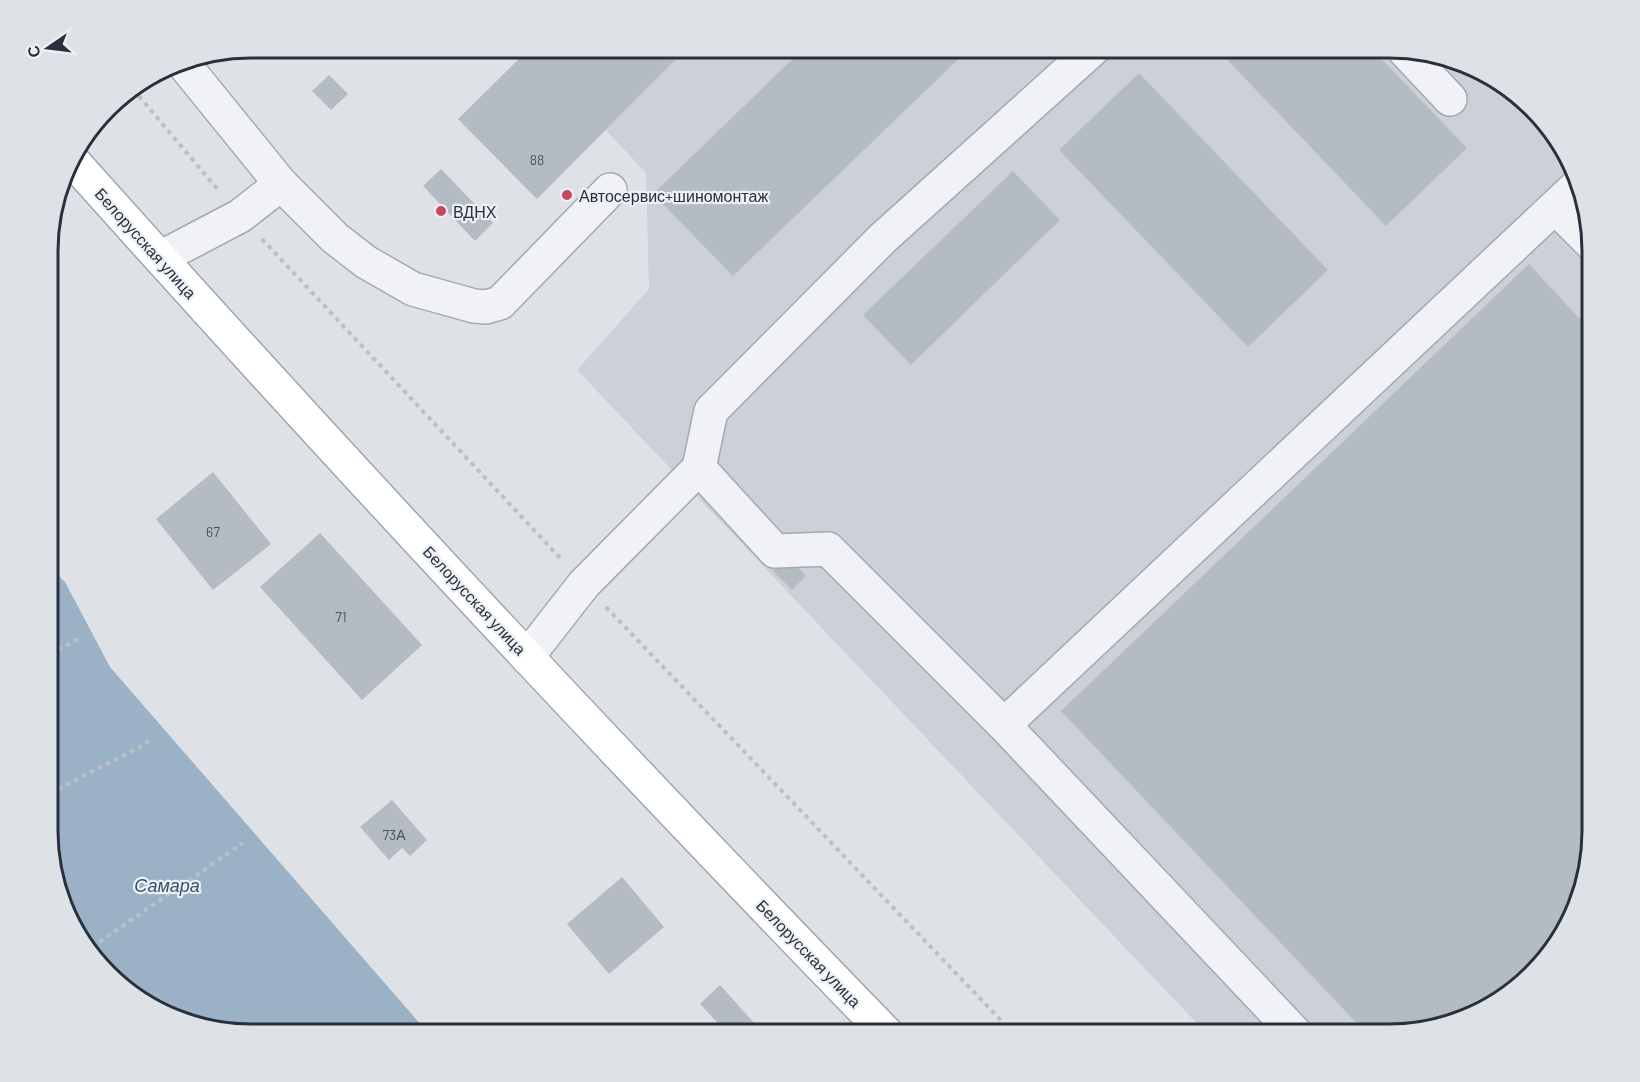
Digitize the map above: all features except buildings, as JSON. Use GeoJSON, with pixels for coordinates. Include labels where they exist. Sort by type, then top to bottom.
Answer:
{"type":"FeatureCollection","features":[{"type":"Feature","properties":{"kind":"main road","name":"Белорусская улица"},"geometry":{"type":"LineString","coordinates":[[78,167],[527,657],[877,1023]]}},
{"type":"Feature","properties":{"kind":"lane"},"geometry":{"type":"LineString","coordinates":[[527,657],[584,585],[699,468],[711,411],[883,238],[1083,58]]}},
{"type":"Feature","properties":{"kind":"lane"},"geometry":{"type":"LineString","coordinates":[[1413,60],[1450,99]]}},
{"type":"Feature","properties":{"kind":"lane"},"geometry":{"type":"LineString","coordinates":[[189,69],[281,184],[335,238],[366,262],[413,289],[486,307],[500,303],[610,190]]}},
{"type":"Feature","properties":{"kind":"lane"},"geometry":{"type":"LineString","coordinates":[[160,258],[240,216],[281,184]]}},
{"type":"Feature","properties":{"kind":"lane"},"geometry":{"type":"LineString","coordinates":[[1004,725],[1566,197],[1579,220]]}},
{"type":"Feature","properties":{"kind":"lane"},"geometry":{"type":"LineString","coordinates":[[699,468],[775,551],[828,549],[1004,725],[1286,1023]]}},
{"type":"Feature","properties":{"kind":"path"},"geometry":{"type":"LineString","coordinates":[[58,650],[78,639]]}},
{"type":"Feature","properties":{"kind":"path"},"geometry":{"type":"LineString","coordinates":[[58,789],[146,744],[151,737]]}},
{"type":"Feature","properties":{"kind":"path"},"geometry":{"type":"LineString","coordinates":[[96,944],[243,843]]}},
{"type":"Feature","properties":{"kind":"shaded area"},"geometry":{"type":"Polygon","coordinates":[[[1388,58],[1414,60],[1462,73],[1506,98],[1542,134],[1556,155],[1575,202],[1581,239],[1580,856],[1413,1022],[1197,1023],[577,370],[649,289],[646,173],[539,59],[1388,58]]]}},
{"type":"Feature","properties":{"kind":"water","name":"Самара"},"geometry":{"type":"Polygon","coordinates":[[[58,575],[65,582],[110,667],[420,1024],[252,1024],[202,1017],[166,1004],[144,991],[106,958],[84,927],[73,904],[60,856],[58,831],[58,575]]]}},
{"type":"Feature","properties":{"kind":"place","name":"Автосервис+шиномонтаж"},"geometry":{"type":"Point","coordinates":[567,195]}},
{"type":"Feature","properties":{"kind":"place","name":"ВДНХ"},"geometry":{"type":"Point","coordinates":[441,211]}}]}
